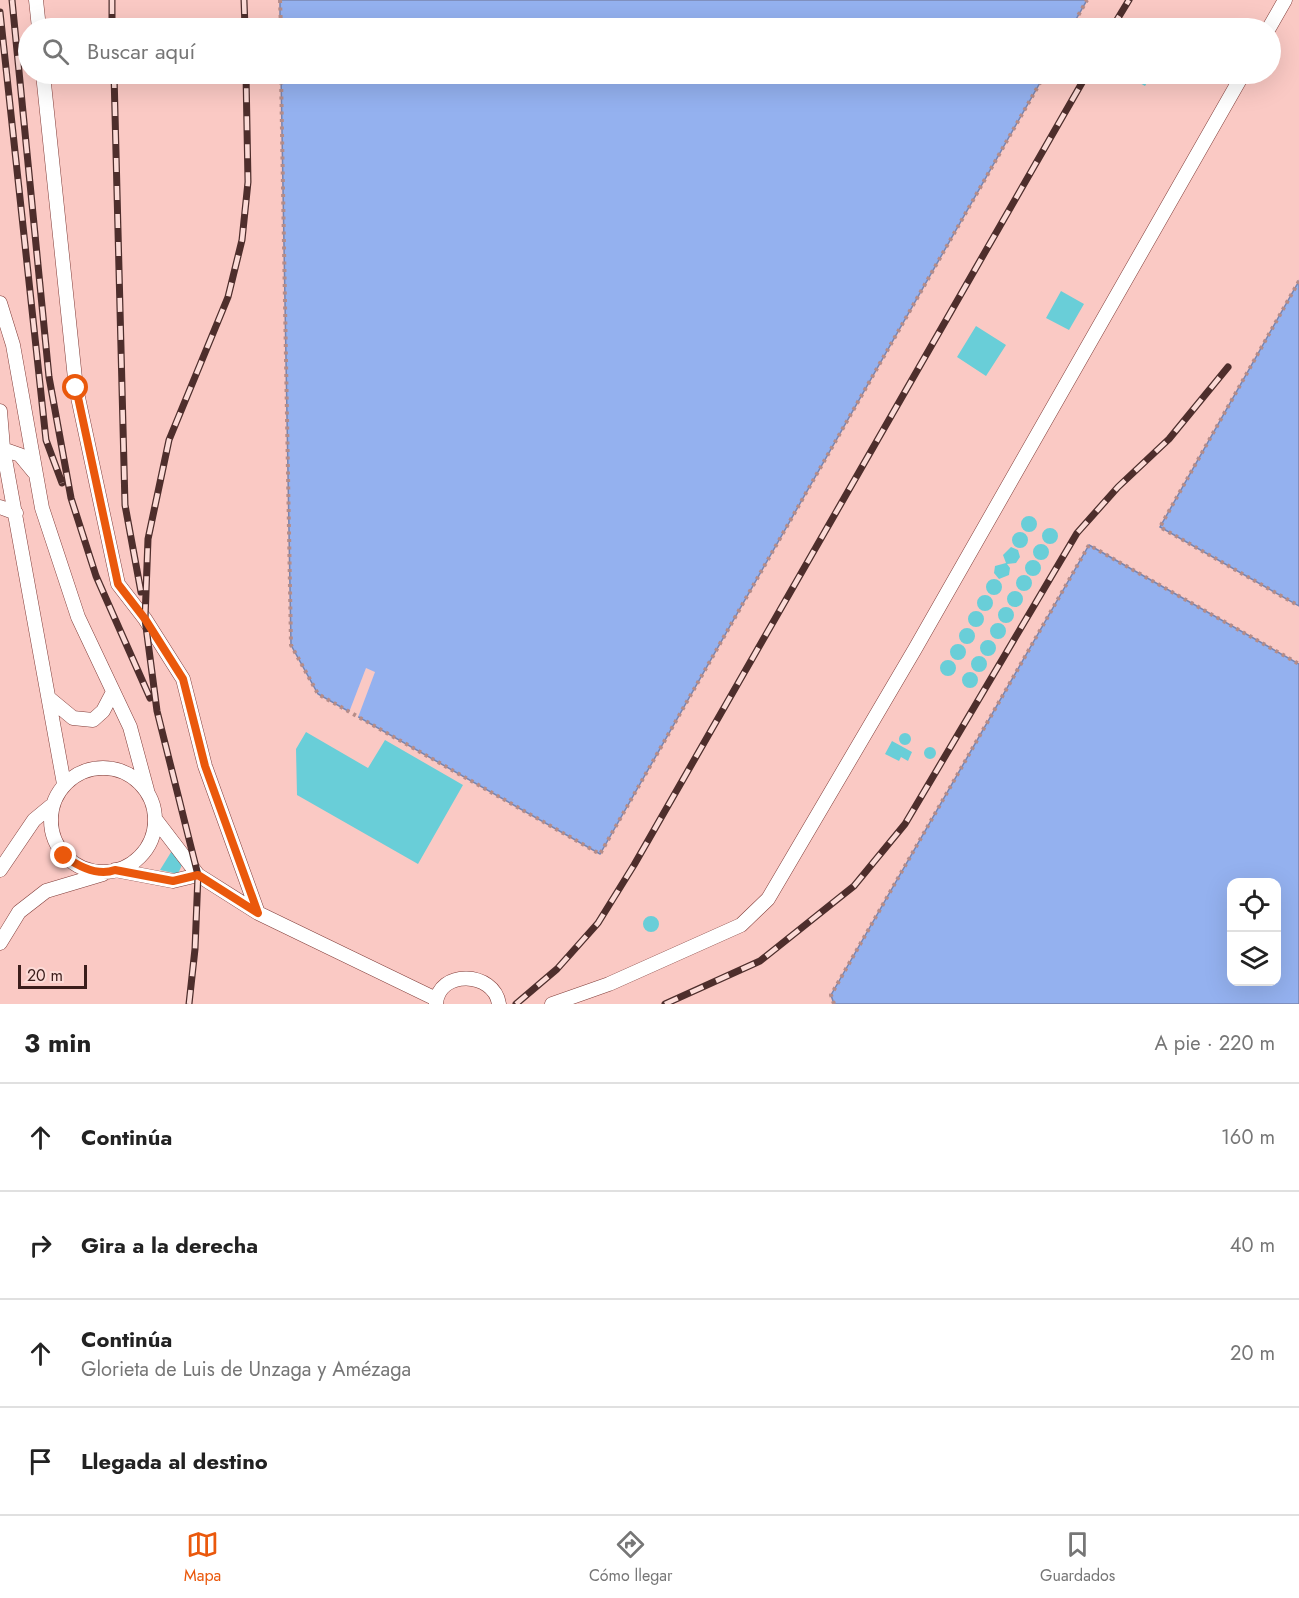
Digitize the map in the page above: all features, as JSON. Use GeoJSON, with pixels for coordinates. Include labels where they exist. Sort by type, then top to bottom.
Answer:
{"type":"FeatureCollection","features":[{"type":"Feature","properties":{"kind":"lane"},"geometry":{"type":"LineString","coordinates":[[36,0],[38,18]]}},
{"type":"Feature","properties":{"kind":"lane"},"geometry":{"type":"LineString","coordinates":[[1275,18],[1285,0]]}},
{"type":"Feature","properties":{"kind":"lane"},"geometry":{"type":"LineString","coordinates":[[44,84],[76,388],[118,584],[145,619],[183,679],[205,766],[258,913]]}},
{"type":"Feature","properties":{"kind":"lane"},"geometry":{"type":"LineString","coordinates":[[552,1004],[609,984],[741,925],[768,898],[915,649],[1237,84]]}},
{"type":"Feature","properties":{"kind":"lane"},"geometry":{"type":"LineString","coordinates":[[0,303],[13,345],[42,508],[78,617],[130,727],[156,820],[150,845],[135,862],[46,891],[19,912],[0,943]]}},
{"type":"Feature","properties":{"kind":"lane"},"geometry":{"type":"LineString","coordinates":[[0,411],[2,448],[64,784]]}},
{"type":"Feature","properties":{"kind":"lane"},"geometry":{"type":"LineString","coordinates":[[2,448],[20,455],[35,473]]}},
{"type":"Feature","properties":{"kind":"lane"},"geometry":{"type":"LineString","coordinates":[[0,507],[15,513]]}},
{"type":"Feature","properties":{"kind":"lane"},"geometry":{"type":"LineString","coordinates":[[50,699],[73,718],[93,720],[103,711],[113,692]]}},
{"type":"Feature","properties":{"kind":"lane"},"geometry":{"type":"LineString","coordinates":[[0,870],[34,820],[51,806],[64,784],[84,771],[107,767],[128,773],[147,790]]}},
{"type":"Feature","properties":{"kind":"lane"},"geometry":{"type":"LineString","coordinates":[[51,806],[50,824],[53,838],[64,856],[82,868],[173,881],[198,875]]}},
{"type":"Feature","properties":{"kind":"lane"},"geometry":{"type":"LineString","coordinates":[[156,820],[198,875],[258,913],[436,1002],[444,987],[457,979],[473,978],[488,984],[498,997],[499,1004]]}},
{"type":"Feature","properties":{"kind":"path"},"geometry":{"type":"LineString","coordinates":[[280,0],[281,18]]}},
{"type":"Feature","properties":{"kind":"path"},"geometry":{"type":"LineString","coordinates":[[1077,18],[1087,0]]}},
{"type":"Feature","properties":{"kind":"path"},"geometry":{"type":"LineString","coordinates":[[281,84],[291,645],[318,694],[600,854],[1039,84]]}},
{"type":"Feature","properties":{"kind":"path"},"geometry":{"type":"LineString","coordinates":[[1299,281],[1160,527],[1299,606]]}},
{"type":"Feature","properties":{"kind":"path"},"geometry":{"type":"LineString","coordinates":[[834,1004],[831,995],[1089,545],[1299,664]]}},
{"type":"Feature","properties":{"kind":"water"},"geometry":{"type":"Polygon","coordinates":[[[280,0],[1087,0],[1077,18],[280,18],[280,0]]]}},
{"type":"Feature","properties":{"kind":"water"},"geometry":{"type":"Polygon","coordinates":[[[281,84],[1039,84],[600,854],[318,694],[291,645],[281,84]]]}},
{"type":"Feature","properties":{"kind":"water"},"geometry":{"type":"Polygon","coordinates":[[[1299,281],[1299,606],[1160,527],[1299,281]]]}},
{"type":"Feature","properties":{"kind":"water"},"geometry":{"type":"Polygon","coordinates":[[[1089,545],[1299,664],[1299,1004],[834,1004],[831,995],[1089,545]]]}},
{"type":"Feature","properties":{"kind":"pier"},"geometry":{"type":"Polygon","coordinates":[[[366,668],[375,672],[357,720],[348,715],[366,668]]]}},
{"type":"Feature","properties":{"kind":"building"},"geometry":{"type":"Polygon","coordinates":[[[1061,291],[1084,304],[1069,330],[1046,318],[1061,291]]]}},
{"type":"Feature","properties":{"kind":"building"},"geometry":{"type":"Polygon","coordinates":[[[976,326],[1006,345],[986,376],[957,357],[976,326]]]}},
{"type":"Feature","properties":{"kind":"building"},"geometry":{"type":"Polygon","coordinates":[[[1026,516],[1032,516],[1037,524],[1035,530],[1026,532],[1021,527],[1021,521],[1026,516]]]}},
{"type":"Feature","properties":{"kind":"building"},"geometry":{"type":"Polygon","coordinates":[[[1047,528],[1053,528],[1058,536],[1056,542],[1047,544],[1042,539],[1042,533],[1047,528]]]}},
{"type":"Feature","properties":{"kind":"building"},"geometry":{"type":"Polygon","coordinates":[[[1017,532],[1023,532],[1028,540],[1026,546],[1017,548],[1012,543],[1012,537],[1017,532]]]}},
{"type":"Feature","properties":{"kind":"building"},"geometry":{"type":"Polygon","coordinates":[[[1038,544],[1044,544],[1049,552],[1047,558],[1038,560],[1033,555],[1033,549],[1038,544]]]}},
{"type":"Feature","properties":{"kind":"building"},"geometry":{"type":"Polygon","coordinates":[[[1011,547],[1018,550],[1020,557],[1016,563],[1007,564],[1010,568],[1009,575],[999,579],[994,573],[995,566],[1006,563],[1003,555],[1011,547]]]}},
{"type":"Feature","properties":{"kind":"building"},"geometry":{"type":"Polygon","coordinates":[[[1030,560],[1036,560],[1041,568],[1039,574],[1030,576],[1025,571],[1025,565],[1030,560]]]}},
{"type":"Feature","properties":{"kind":"building"},"geometry":{"type":"Polygon","coordinates":[[[1021,575],[1027,575],[1032,583],[1030,589],[1021,591],[1016,586],[1016,580],[1021,575]]]}},
{"type":"Feature","properties":{"kind":"building"},"geometry":{"type":"Polygon","coordinates":[[[991,579],[997,579],[1002,587],[1000,593],[991,595],[986,590],[986,584],[991,579]]]}},
{"type":"Feature","properties":{"kind":"building"},"geometry":{"type":"Polygon","coordinates":[[[1012,591],[1018,591],[1023,599],[1021,605],[1012,607],[1007,602],[1007,596],[1012,591]]]}},
{"type":"Feature","properties":{"kind":"building"},"geometry":{"type":"Polygon","coordinates":[[[982,595],[988,595],[993,603],[991,609],[982,611],[977,606],[977,600],[982,595]]]}},
{"type":"Feature","properties":{"kind":"building"},"geometry":{"type":"Polygon","coordinates":[[[1003,607],[1009,607],[1014,615],[1012,621],[1003,623],[998,618],[998,612],[1003,607]]]}},
{"type":"Feature","properties":{"kind":"building"},"geometry":{"type":"Polygon","coordinates":[[[973,611],[979,611],[984,619],[982,625],[973,627],[968,622],[968,616],[973,611]]]}},
{"type":"Feature","properties":{"kind":"building"},"geometry":{"type":"Polygon","coordinates":[[[995,623],[1001,623],[1006,631],[1004,637],[995,639],[990,634],[990,628],[995,623]]]}},
{"type":"Feature","properties":{"kind":"building"},"geometry":{"type":"Polygon","coordinates":[[[964,628],[970,628],[975,636],[973,642],[964,644],[959,639],[959,633],[964,628]]]}},
{"type":"Feature","properties":{"kind":"building"},"geometry":{"type":"Polygon","coordinates":[[[985,640],[991,640],[996,648],[994,654],[985,656],[980,651],[980,645],[985,640]]]}},
{"type":"Feature","properties":{"kind":"building"},"geometry":{"type":"Polygon","coordinates":[[[955,644],[961,644],[966,652],[964,658],[955,660],[950,655],[950,649],[955,644]]]}},
{"type":"Feature","properties":{"kind":"building"},"geometry":{"type":"Polygon","coordinates":[[[976,656],[982,656],[987,664],[985,670],[976,672],[971,667],[971,661],[976,656]]]}},
{"type":"Feature","properties":{"kind":"building"},"geometry":{"type":"Polygon","coordinates":[[[945,660],[951,660],[956,668],[954,674],[945,676],[940,671],[940,665],[945,660]]]}},
{"type":"Feature","properties":{"kind":"building"},"geometry":{"type":"Polygon","coordinates":[[[967,672],[973,672],[978,680],[976,686],[967,688],[962,683],[962,677],[967,672]]]}},
{"type":"Feature","properties":{"kind":"building"},"geometry":{"type":"Polygon","coordinates":[[[306,732],[368,768],[385,740],[463,785],[418,864],[297,795],[296,749],[306,732]]]}},
{"type":"Feature","properties":{"kind":"building"},"geometry":{"type":"Polygon","coordinates":[[[907,733],[911,739],[907,745],[903,745],[899,737],[907,733]]]}},
{"type":"Feature","properties":{"kind":"building"},"geometry":{"type":"Polygon","coordinates":[[[892,741],[912,752],[908,761],[901,757],[899,761],[885,754],[892,741]]]}},
{"type":"Feature","properties":{"kind":"building"},"geometry":{"type":"Polygon","coordinates":[[[932,747],[936,753],[932,759],[928,759],[924,751],[932,747]]]}},
{"type":"Feature","properties":{"kind":"building"},"geometry":{"type":"Polygon","coordinates":[[[173,849],[184,860],[178,874],[160,870],[173,849]]]}},
{"type":"Feature","properties":{"kind":"building"},"geometry":{"type":"Polygon","coordinates":[[[651,916],[657,918],[659,924],[657,930],[651,932],[645,930],[643,924],[645,918],[651,916]]]}},
{"type":"Feature","properties":{"kind":"railway"},"geometry":{"type":"LineString","coordinates":[[12,0],[18,61]]}},
{"type":"Feature","properties":{"kind":"railway"},"geometry":{"type":"LineString","coordinates":[[112,0],[112,18]]}},
{"type":"Feature","properties":{"kind":"railway"},"geometry":{"type":"LineString","coordinates":[[244,0],[245,18]]}},
{"type":"Feature","properties":{"kind":"railway"},"geometry":{"type":"LineString","coordinates":[[1118,18],[1129,0]]}},
{"type":"Feature","properties":{"kind":"railway"},"geometry":{"type":"LineString","coordinates":[[0,12],[46,440],[62,483]]}},
{"type":"Feature","properties":{"kind":"railway"},"geometry":{"type":"LineString","coordinates":[[20,84],[49,377],[71,498],[96,576],[150,698]]}},
{"type":"Feature","properties":{"kind":"railway"},"geometry":{"type":"LineString","coordinates":[[114,84],[125,505],[141,592]]}},
{"type":"Feature","properties":{"kind":"railway"},"geometry":{"type":"LineString","coordinates":[[189,1004],[195,949],[198,875],[157,711],[145,619],[148,539],[169,440],[228,297],[242,240],[248,182],[246,84]]}},
{"type":"Feature","properties":{"kind":"railway"},"geometry":{"type":"LineString","coordinates":[[516,1004],[557,969],[598,923],[634,865],[1081,84]]}},
{"type":"Feature","properties":{"kind":"railway"},"geometry":{"type":"LineString","coordinates":[[665,1004],[760,961],[854,886],[905,824],[1077,533],[1118,487],[1169,439],[1228,367]]}},
{"type":"Feature","properties":{"kind":"route"},"geometry":{"type":"LineString","coordinates":[[64,856],[82,868],[109,872],[115,870],[173,881],[198,875],[258,913],[205,766],[183,679],[145,619],[118,584],[76,388]]}}]}
